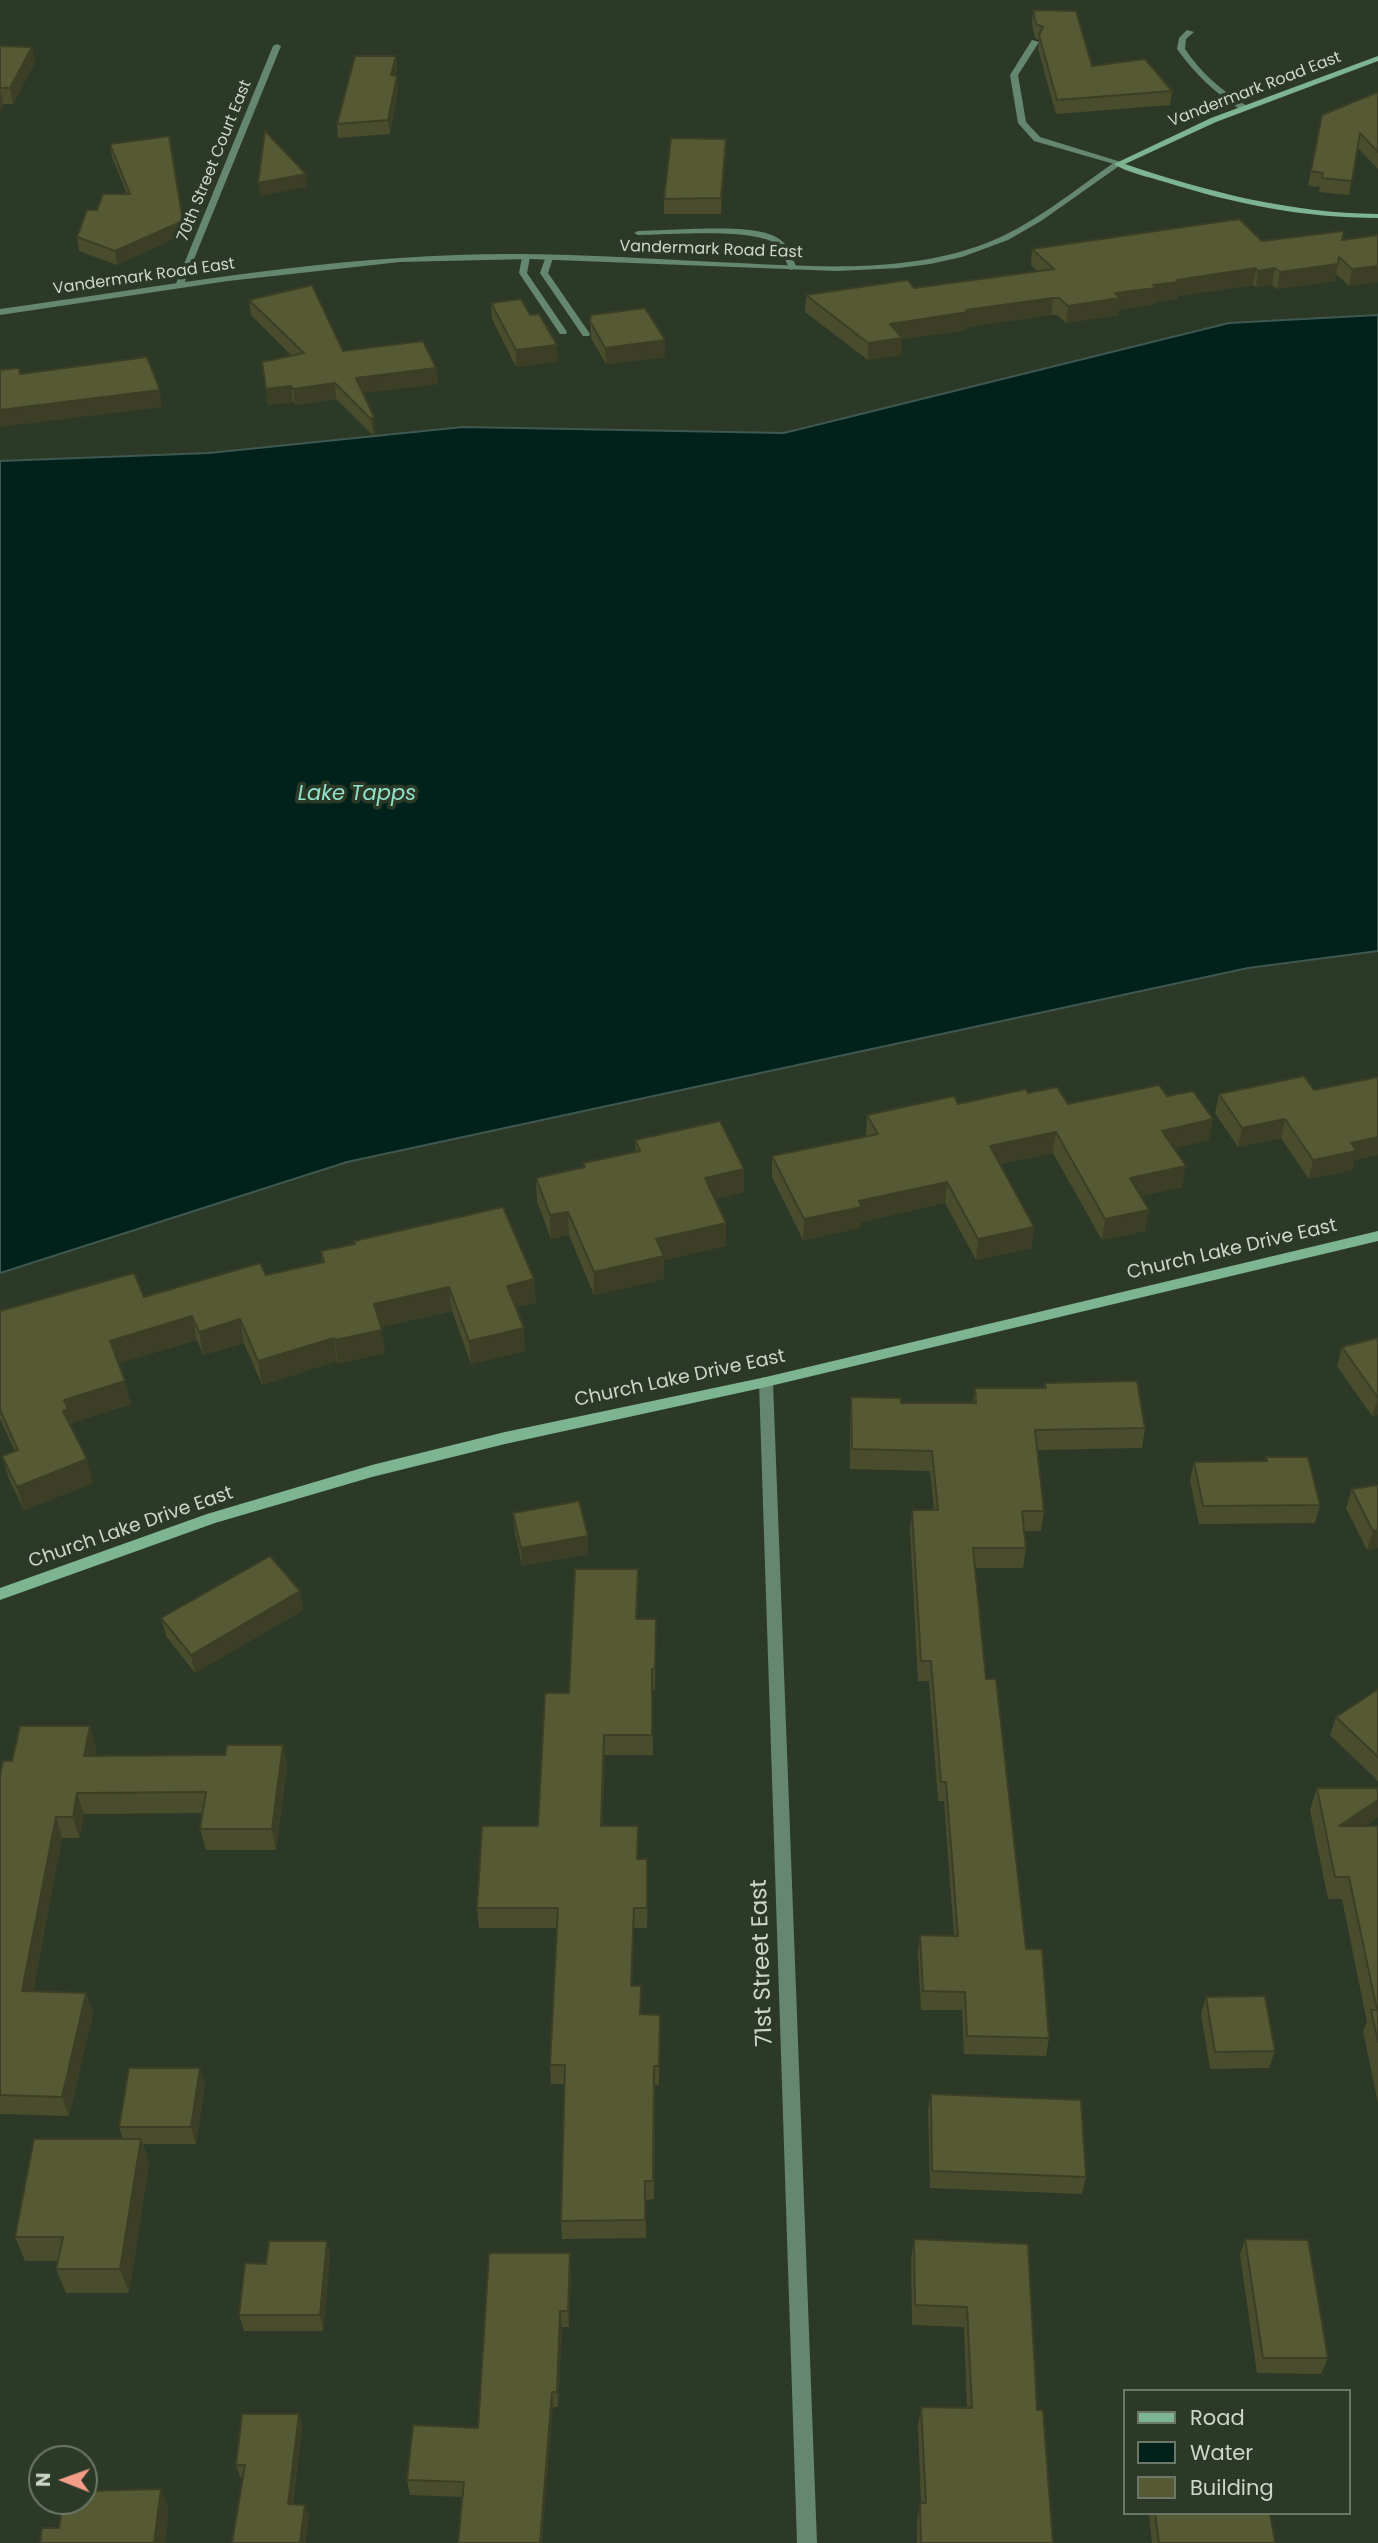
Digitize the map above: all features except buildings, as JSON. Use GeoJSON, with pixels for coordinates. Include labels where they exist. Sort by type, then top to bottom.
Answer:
{"type":"FeatureCollection","features":[{"type":"Feature","properties":{"kind":"street"},"geometry":{"type":"LineString","coordinates":[[1190,32],[1183,37],[1181,49],[1189,61],[1218,92],[1244,107]]}},
{"type":"Feature","properties":{"kind":"street"},"geometry":{"type":"LineString","coordinates":[[1035,42],[1014,75],[1022,123],[1037,139],[1255,205],[1315,214],[1378,216]]}},
{"type":"Feature","properties":{"kind":"street","name":"70th Street Court East"},"geometry":{"type":"LineString","coordinates":[[179,286],[277,47]]}},
{"type":"Feature","properties":{"kind":"street","name":"Vandermark Road East"},"geometry":{"type":"LineString","coordinates":[[0,312],[386,260],[526,257],[793,268],[908,263],[985,247],[1032,224],[1118,164],[1162,141],[1244,107],[1378,58]]}},
{"type":"Feature","properties":{"kind":"street"},"geometry":{"type":"LineString","coordinates":[[638,233],[735,232],[768,236],[779,242],[793,268]]}},
{"type":"Feature","properties":{"kind":"street"},"geometry":{"type":"LineString","coordinates":[[526,257],[523,273],[563,332]]}},
{"type":"Feature","properties":{"kind":"street"},"geometry":{"type":"LineString","coordinates":[[549,258],[544,273],[586,334]]}},
{"type":"Feature","properties":{"kind":"street","name":"Church Lake Drive East"},"geometry":{"type":"LineString","coordinates":[[0,1594],[212,1518],[372,1471],[1378,1236]]}},
{"type":"Feature","properties":{"kind":"street","name":"71st Street East"},"geometry":{"type":"LineString","coordinates":[[765,1381],[807,2543]]}},
{"type":"Feature","properties":{"kind":"water","name":"Lake Tapps"},"geometry":{"type":"Polygon","coordinates":[[[1378,315],[1378,951],[1248,968],[347,1162],[0,1273],[0,461],[209,453],[463,427],[784,433],[1229,323],[1378,315]]]}}]}
